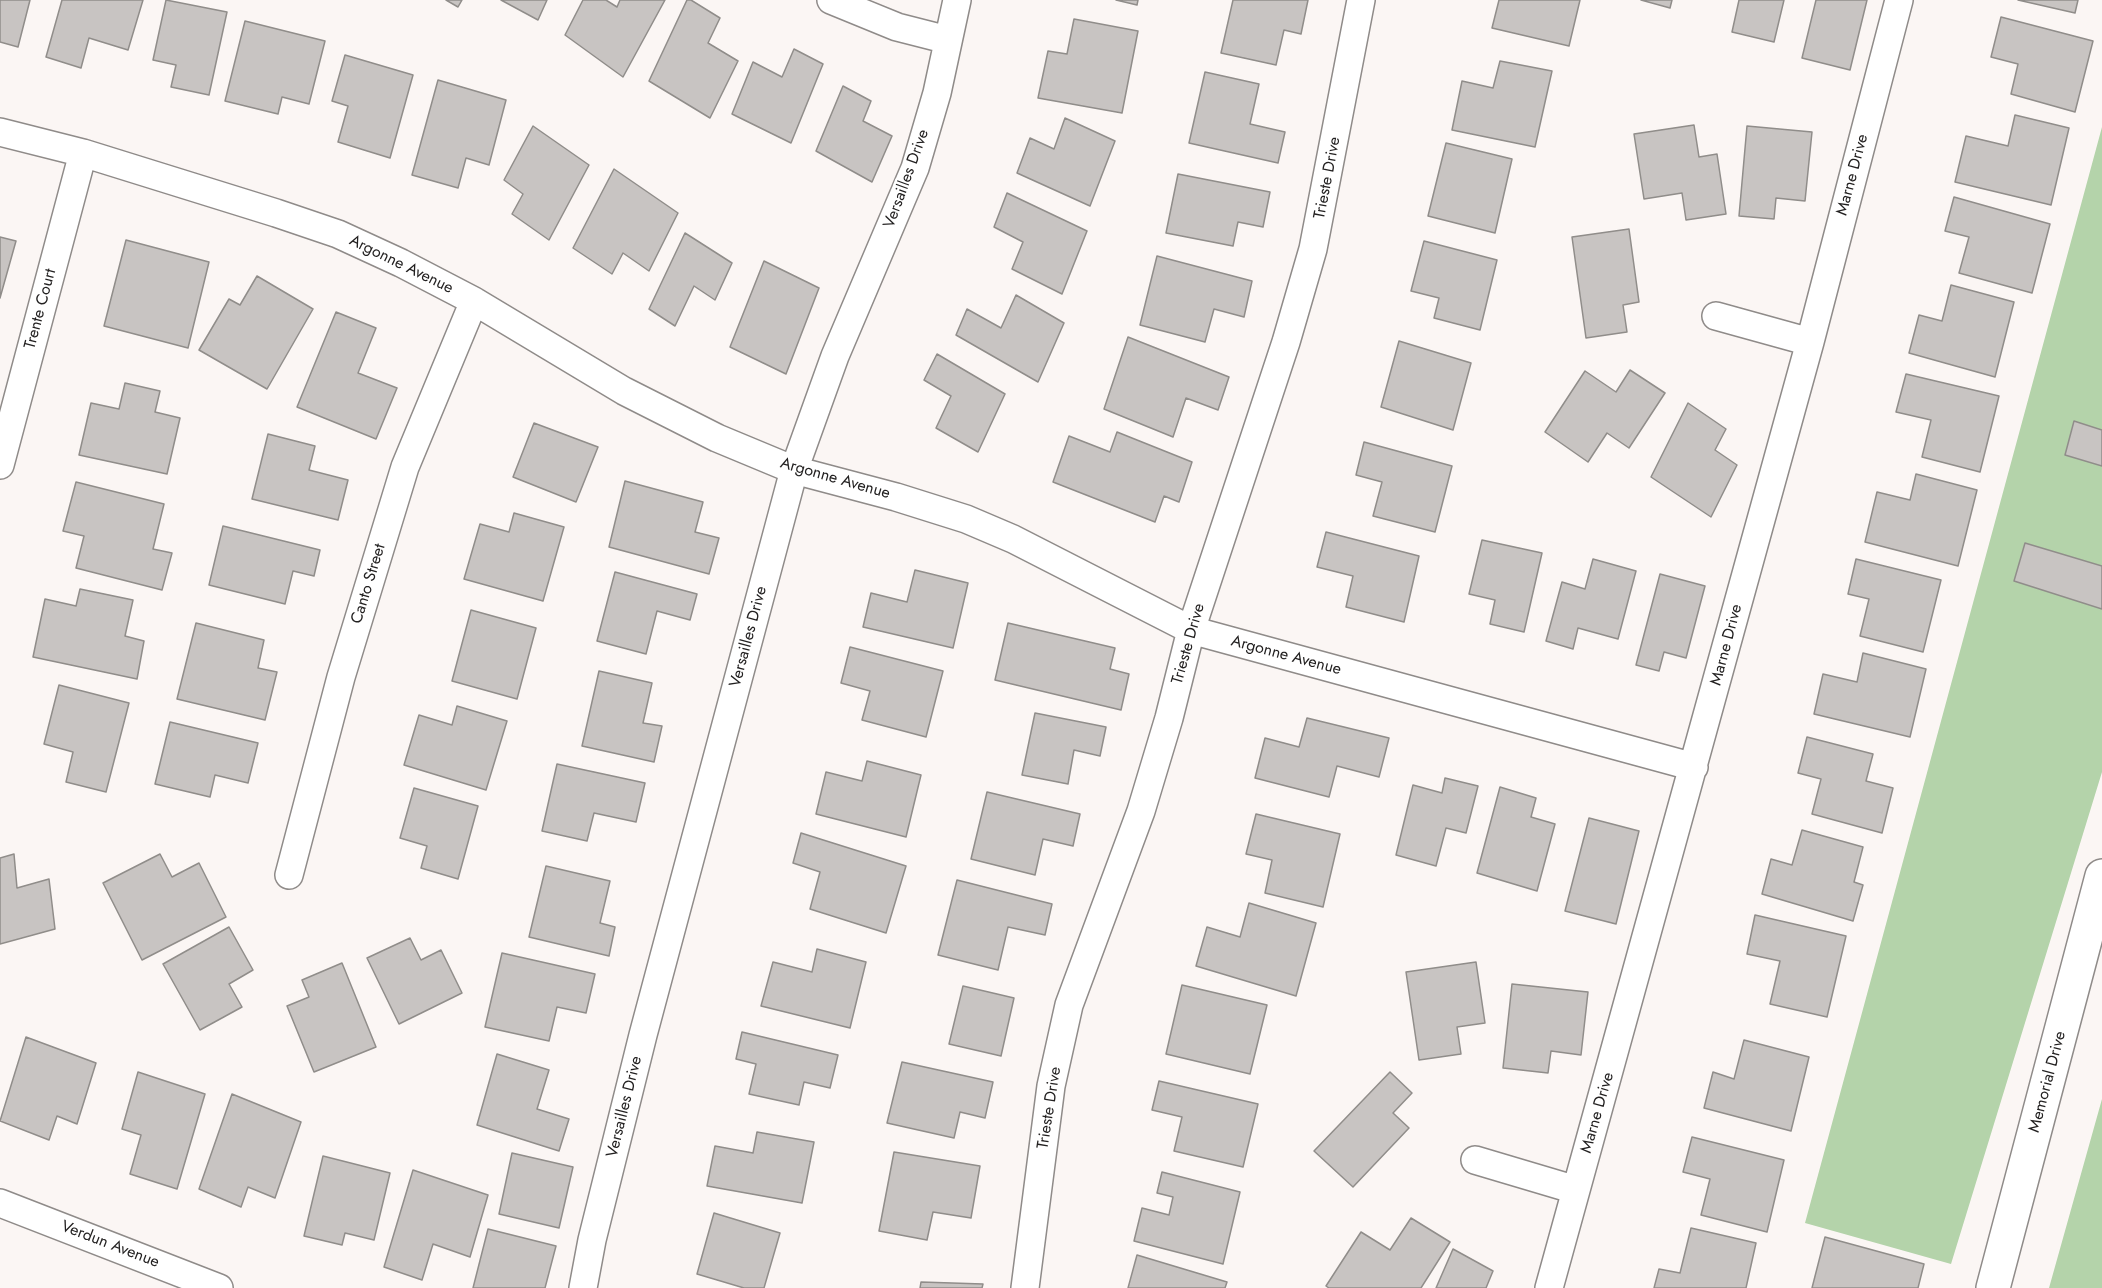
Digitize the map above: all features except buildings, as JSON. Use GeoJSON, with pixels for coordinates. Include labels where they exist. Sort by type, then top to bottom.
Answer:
{"type":"FeatureCollection","features":[{"type":"Feature","properties":{"kind":"street"},"geometry":{"type":"LineString","coordinates":[[831,0],[897,27],[948,40]]}},
{"type":"Feature","properties":{"kind":"street","name":"Versailles Drive"},"geometry":{"type":"LineString","coordinates":[[583,1288],[592,1240],[643,1035],[794,470],[835,356],[915,168],[937,93],[957,0]]}},
{"type":"Feature","properties":{"kind":"street","name":"Trieste Drive"},"geometry":{"type":"LineString","coordinates":[[1025,1288],[1052,1086],[1069,1005],[1141,811],[1169,718],[1191,630],[1286,342],[1313,249],[1361,0]]}},
{"type":"Feature","properties":{"kind":"street","name":"Marne Drive"},"geometry":{"type":"LineString","coordinates":[[1549,1288],[1810,342],[1899,0]]}},
{"type":"Feature","properties":{"kind":"street","name":"Argonne Avenue"},"geometry":{"type":"LineString","coordinates":[[0,132],[83,153],[338,234],[401,263],[474,301],[624,390],[717,438],[794,470],[896,497],[966,519],[1012,539],[1191,630],[1694,766]]}},
{"type":"Feature","properties":{"kind":"street","name":"Trente Court"},"geometry":{"type":"LineString","coordinates":[[0,465],[83,153]]}},
{"type":"Feature","properties":{"kind":"street","name":"Canto Street"},"geometry":{"type":"LineString","coordinates":[[289,875],[341,677],[405,467],[474,301]]}},
{"type":"Feature","properties":{"kind":"street"},"geometry":{"type":"LineString","coordinates":[[1716,316],[1810,342]]}},
{"type":"Feature","properties":{"kind":"street","name":"Memorial Drive"},"geometry":{"type":"LineString","coordinates":[[1993,1288],[2102,876]]}},
{"type":"Feature","properties":{"kind":"street"},"geometry":{"type":"LineString","coordinates":[[1475,1160],[1576,1190]]}},
{"type":"Feature","properties":{"kind":"street","name":"Verdun Avenue"},"geometry":{"type":"LineString","coordinates":[[0,1203],[219,1288]]}},
{"type":"Feature","properties":{"kind":"green space"},"geometry":{"type":"Polygon","coordinates":[[[2102,127],[2102,772],[1951,1264],[1805,1223],[2102,127]]]}},
{"type":"Feature","properties":{"kind":"green space"},"geometry":{"type":"Polygon","coordinates":[[[2102,1099],[2102,1288],[2049,1288],[2102,1099]]]}}]}
